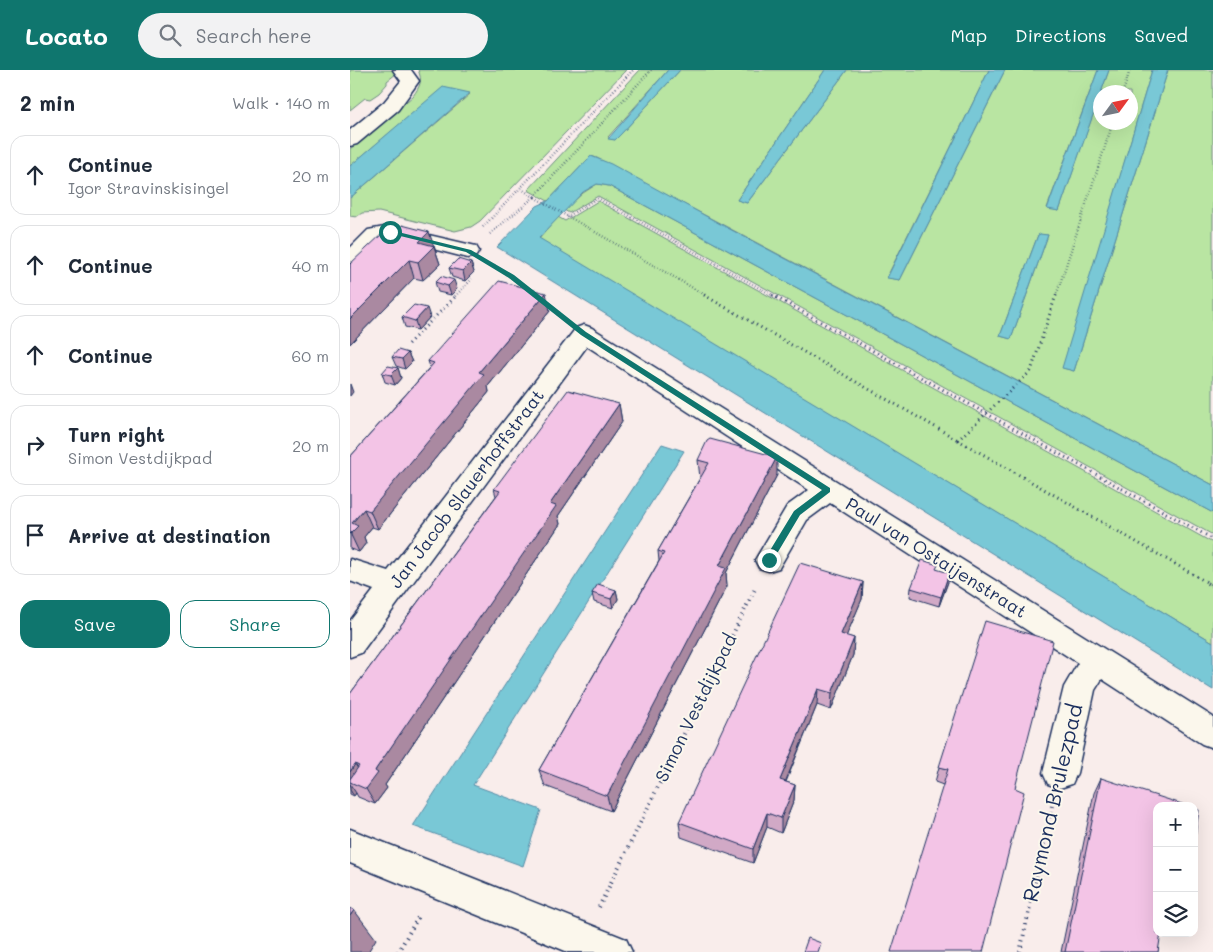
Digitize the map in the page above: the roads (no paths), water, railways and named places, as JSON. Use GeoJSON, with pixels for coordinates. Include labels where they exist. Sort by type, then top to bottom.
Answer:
{"type":"FeatureCollection","features":[{"type":"Feature","properties":{"kind":"street"},"geometry":{"type":"LineString","coordinates":[[350,140],[391,106],[410,81],[402,70]]}},
{"type":"Feature","properties":{"kind":"street"},"geometry":{"type":"LineString","coordinates":[[350,235],[376,236],[390,232],[468,251]]}},
{"type":"Feature","properties":{"kind":"street"},"geometry":{"type":"LineString","coordinates":[[350,260],[376,236]]}},
{"type":"Feature","properties":{"kind":"street","name":"Paul van Ostaijenstraat"},"geometry":{"type":"LineString","coordinates":[[584,333],[1213,734]]}},
{"type":"Feature","properties":{"kind":"street","name":"Jan Jacob Slauerhoffstraat"},"geometry":{"type":"LineString","coordinates":[[350,644],[584,333]]}},
{"type":"Feature","properties":{"kind":"street"},"geometry":{"type":"LineString","coordinates":[[769,560],[797,513],[828,490]]}},
{"type":"Feature","properties":{"kind":"street"},"geometry":{"type":"LineString","coordinates":[[350,570],[395,585]]}},
{"type":"Feature","properties":{"kind":"street","name":"Raymond Brulezpad"},"geometry":{"type":"LineString","coordinates":[[1060,773],[1080,687],[1098,659]]}},
{"type":"Feature","properties":{"kind":"street"},"geometry":{"type":"LineString","coordinates":[[350,846],[598,946]]}},
{"type":"Feature","properties":{"kind":"water"},"geometry":{"type":"Polygon","coordinates":[[[668,70],[680,70],[615,140],[608,139],[668,70]]]}},
{"type":"Feature","properties":{"kind":"water"},"geometry":{"type":"Polygon","coordinates":[[[825,70],[847,70],[747,203],[737,200],[825,70]]]}},
{"type":"Feature","properties":{"kind":"water"},"geometry":{"type":"Polygon","coordinates":[[[989,70],[1005,70],[900,280],[887,278],[989,70]]]}},
{"type":"Feature","properties":{"kind":"water"},"geometry":{"type":"Polygon","coordinates":[[[1098,70],[1109,70],[1104,85],[1093,85],[1093,115],[1059,211],[1047,209],[1098,70]]]}},
{"type":"Feature","properties":{"kind":"water"},"geometry":{"type":"Polygon","coordinates":[[[1152,70],[1168,70],[1074,371],[1062,368],[1134,130],[1138,130],[1138,116],[1152,70]]]}},
{"type":"Feature","properties":{"kind":"water"},"geometry":{"type":"Polygon","coordinates":[[[443,87],[470,93],[350,198],[350,166],[443,87]]]}},
{"type":"Feature","properties":{"kind":"water"},"geometry":{"type":"Polygon","coordinates":[[[591,156],[611,164],[724,226],[1213,485],[1213,513],[609,186],[597,184],[583,192],[539,238],[1213,642],[1213,690],[497,247],[537,206],[548,201],[591,156]]]}},
{"type":"Feature","properties":{"kind":"water"},"geometry":{"type":"Polygon","coordinates":[[[1038,235],[1048,235],[1011,339],[1000,336],[1038,235]]]}},
{"type":"Feature","properties":{"kind":"water"},"geometry":{"type":"Polygon","coordinates":[[[662,444],[684,451],[473,785],[541,810],[523,866],[413,826],[662,444]]]}}]}
